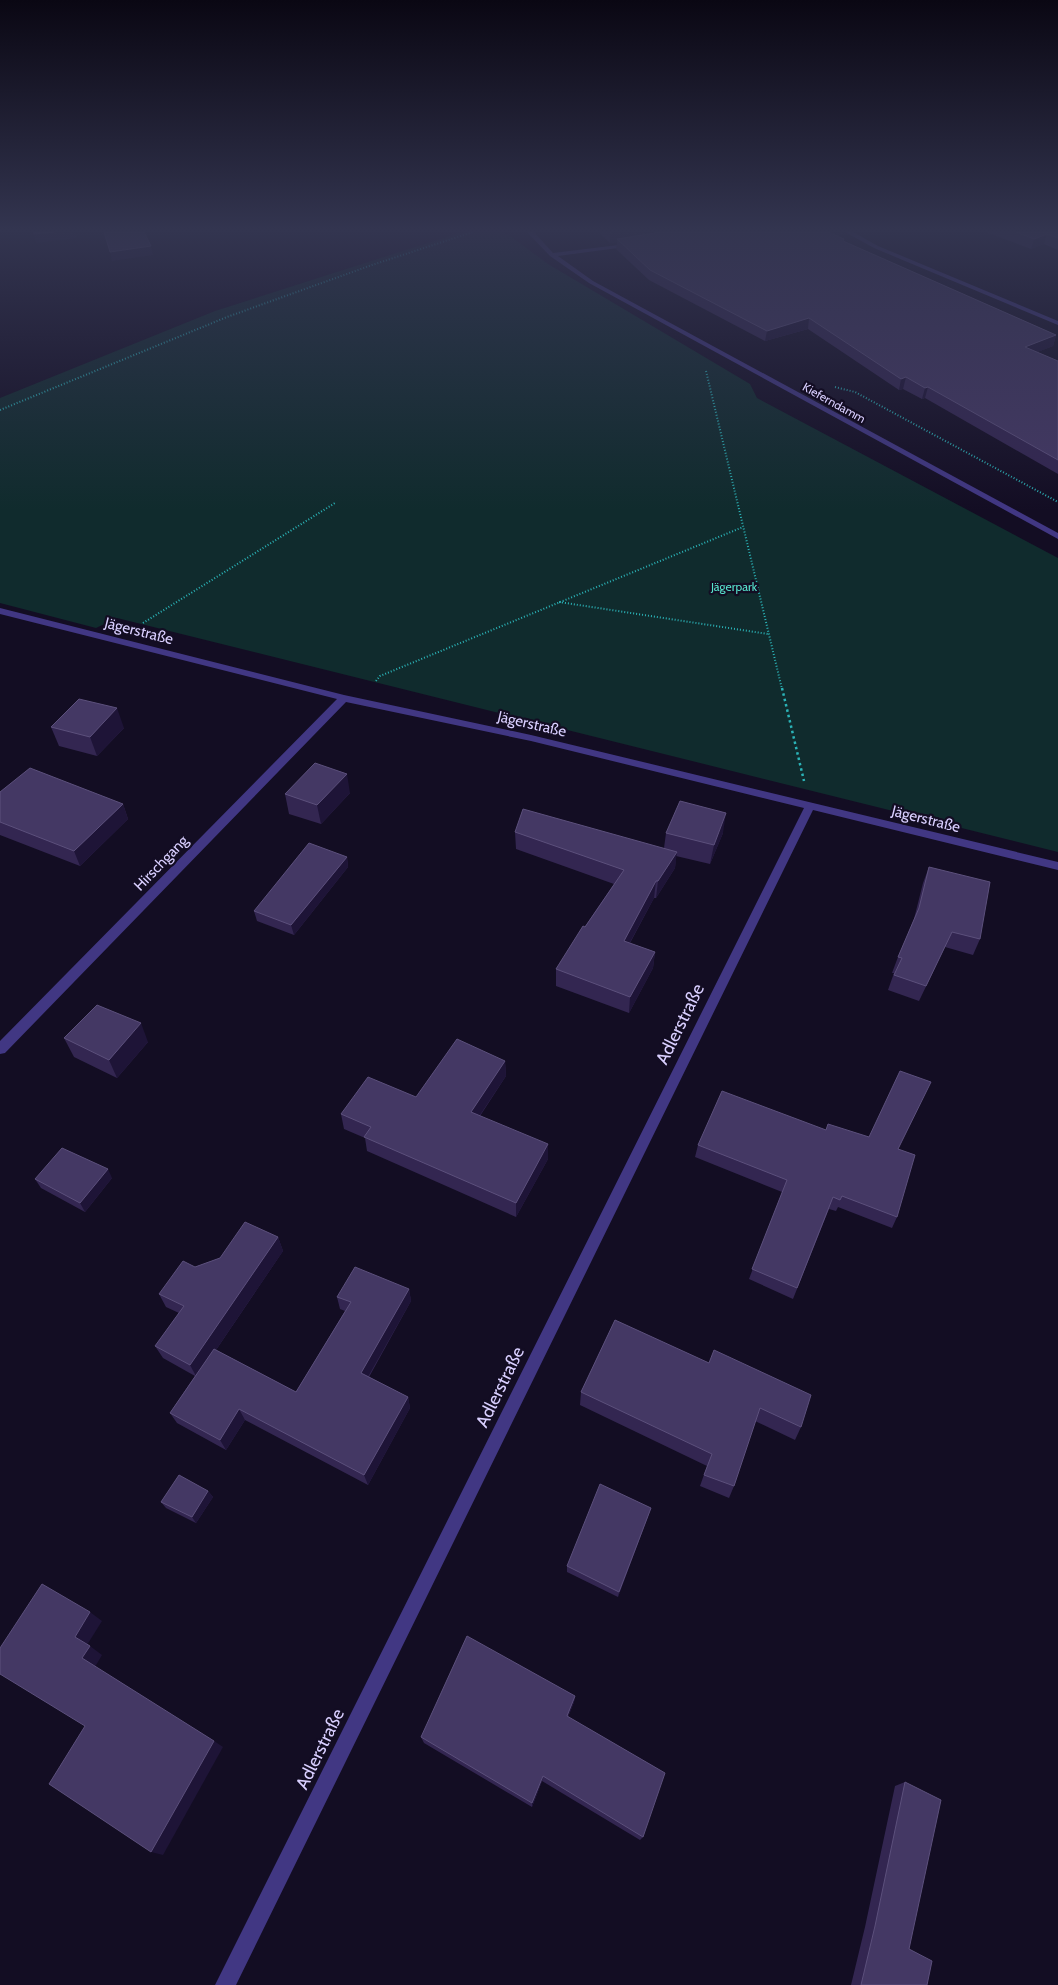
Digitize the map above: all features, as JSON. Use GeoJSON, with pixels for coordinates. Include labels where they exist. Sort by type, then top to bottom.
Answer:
{"type":"FeatureCollection","features":[{"type":"Feature","properties":{"kind":"street","name":"Kieferndamm"},"geometry":{"type":"LineString","coordinates":[[668,325],[1058,536]]}},
{"type":"Feature","properties":{"kind":"street","name":"Jägerstraße"},"geometry":{"type":"LineString","coordinates":[[0,611],[360,702],[531,738],[1058,866]]}},
{"type":"Feature","properties":{"kind":"street","name":"Hirschgang"},"geometry":{"type":"LineString","coordinates":[[0,1049],[344,698]]}},
{"type":"Feature","properties":{"kind":"street","name":"Adlerstraße"},"geometry":{"type":"LineString","coordinates":[[225,1985],[810,806]]}},
{"type":"Feature","properties":{"kind":"path"},"geometry":{"type":"LineString","coordinates":[[0,410],[208,325]]}},
{"type":"Feature","properties":{"kind":"path"},"geometry":{"type":"LineString","coordinates":[[728,358],[711,355],[704,360],[810,806]]}},
{"type":"Feature","properties":{"kind":"path"},"geometry":{"type":"LineString","coordinates":[[119,642],[158,612],[335,503]]}},
{"type":"Feature","properties":{"kind":"path"},"geometry":{"type":"LineString","coordinates":[[360,702],[380,676],[743,527]]}},
{"type":"Feature","properties":{"kind":"path"},"geometry":{"type":"LineString","coordinates":[[558,602],[768,634]]}},
{"type":"Feature","properties":{"kind":"green space","name":"Jägerpark"},"geometry":{"type":"Polygon","coordinates":[[[181,325],[650,325],[750,384],[757,398],[1058,558],[1058,852],[117,618],[96,628],[0,603],[0,398],[181,325]]]}},
{"type":"Feature","properties":{"kind":"building"},"geometry":{"type":"Polygon","coordinates":[[[755,325],[788,325],[767,331],[755,325]]]}},
{"type":"Feature","properties":{"kind":"building"},"geometry":{"type":"Polygon","coordinates":[[[819,325],[1033,325],[1056,335],[1025,347],[1058,361],[1058,460],[928,387],[925,388],[906,377],[901,379],[819,325]]]}},
{"type":"Feature","properties":{"kind":"building"},"geometry":{"type":"Polygon","coordinates":[[[79,699],[117,708],[90,737],[51,727],[79,699]]]}},
{"type":"Feature","properties":{"kind":"building"},"geometry":{"type":"Polygon","coordinates":[[[315,763],[347,774],[317,805],[285,794],[315,763]]]}},
{"type":"Feature","properties":{"kind":"building"},"geometry":{"type":"Polygon","coordinates":[[[30,768],[123,804],[74,851],[0,822],[0,792],[30,768]]]}},
{"type":"Feature","properties":{"kind":"building"},"geometry":{"type":"Polygon","coordinates":[[[680,801],[726,813],[714,845],[666,833],[680,801]]]}},
{"type":"Feature","properties":{"kind":"building"},"geometry":{"type":"Polygon","coordinates":[[[523,809],[677,852],[658,881],[656,881],[624,941],[655,952],[630,997],[556,969],[583,926],[585,927],[624,870],[515,832],[523,809]]]}},
{"type":"Feature","properties":{"kind":"building"},"geometry":{"type":"Polygon","coordinates":[[[309,843],[347,857],[291,925],[254,911],[309,843]]]}},
{"type":"Feature","properties":{"kind":"building"},"geometry":{"type":"Polygon","coordinates":[[[929,867],[990,882],[980,939],[952,932],[926,986],[894,975],[902,958],[898,957],[919,908],[929,867]]]}},
{"type":"Feature","properties":{"kind":"building"},"geometry":{"type":"Polygon","coordinates":[[[97,1005],[141,1023],[109,1060],[64,1038],[97,1005]]]}},
{"type":"Feature","properties":{"kind":"building"},"geometry":{"type":"Polygon","coordinates":[[[457,1039],[505,1061],[471,1112],[548,1144],[516,1203],[364,1137],[371,1127],[341,1114],[368,1077],[416,1097],[457,1039]]]}},
{"type":"Feature","properties":{"kind":"building"},"geometry":{"type":"Polygon","coordinates":[[[900,1071],[931,1082],[898,1149],[915,1155],[897,1217],[842,1196],[840,1200],[833,1197],[797,1288],[752,1269],[787,1180],[698,1145],[722,1091],[826,1130],[828,1124],[869,1137],[900,1071]]]}},
{"type":"Feature","properties":{"kind":"building"},"geometry":{"type":"Polygon","coordinates":[[[62,1148],[108,1169],[80,1203],[35,1179],[62,1148]]]}},
{"type":"Feature","properties":{"kind":"building"},"geometry":{"type":"Polygon","coordinates":[[[245,1222],[278,1237],[190,1365],[155,1346],[184,1306],[159,1294],[183,1261],[195,1267],[220,1258],[245,1222]]]}},
{"type":"Feature","properties":{"kind":"building"},"geometry":{"type":"Polygon","coordinates":[[[355,1267],[409,1289],[361,1373],[408,1397],[364,1475],[239,1409],[220,1440],[170,1413],[214,1349],[296,1392],[351,1302],[337,1297],[355,1267]]]}},
{"type":"Feature","properties":{"kind":"building"},"geometry":{"type":"Polygon","coordinates":[[[615,1320],[709,1363],[714,1350],[811,1395],[801,1427],[760,1408],[734,1486],[704,1475],[712,1454],[581,1392],[615,1320]]]}},
{"type":"Feature","properties":{"kind":"building"},"geometry":{"type":"Polygon","coordinates":[[[179,1475],[208,1491],[192,1517],[161,1502],[179,1475]]]}},
{"type":"Feature","properties":{"kind":"building"},"geometry":{"type":"Polygon","coordinates":[[[600,1484],[651,1508],[619,1592],[567,1566],[600,1484]]]}},
{"type":"Feature","properties":{"kind":"building"},"geometry":{"type":"Polygon","coordinates":[[[42,1584],[90,1612],[75,1637],[90,1646],[82,1658],[214,1741],[151,1852],[49,1784],[85,1726],[0,1674],[0,1648],[42,1584]]]}},
{"type":"Feature","properties":{"kind":"building"},"geometry":{"type":"Polygon","coordinates":[[[467,1636],[575,1696],[567,1716],[665,1773],[643,1837],[543,1776],[532,1803],[421,1737],[467,1636]]]}},
{"type":"Feature","properties":{"kind":"building"},"geometry":{"type":"Polygon","coordinates":[[[905,1782],[941,1800],[909,1949],[932,1961],[927,1985],[861,1985],[875,1926],[905,1782]]]}}]}
